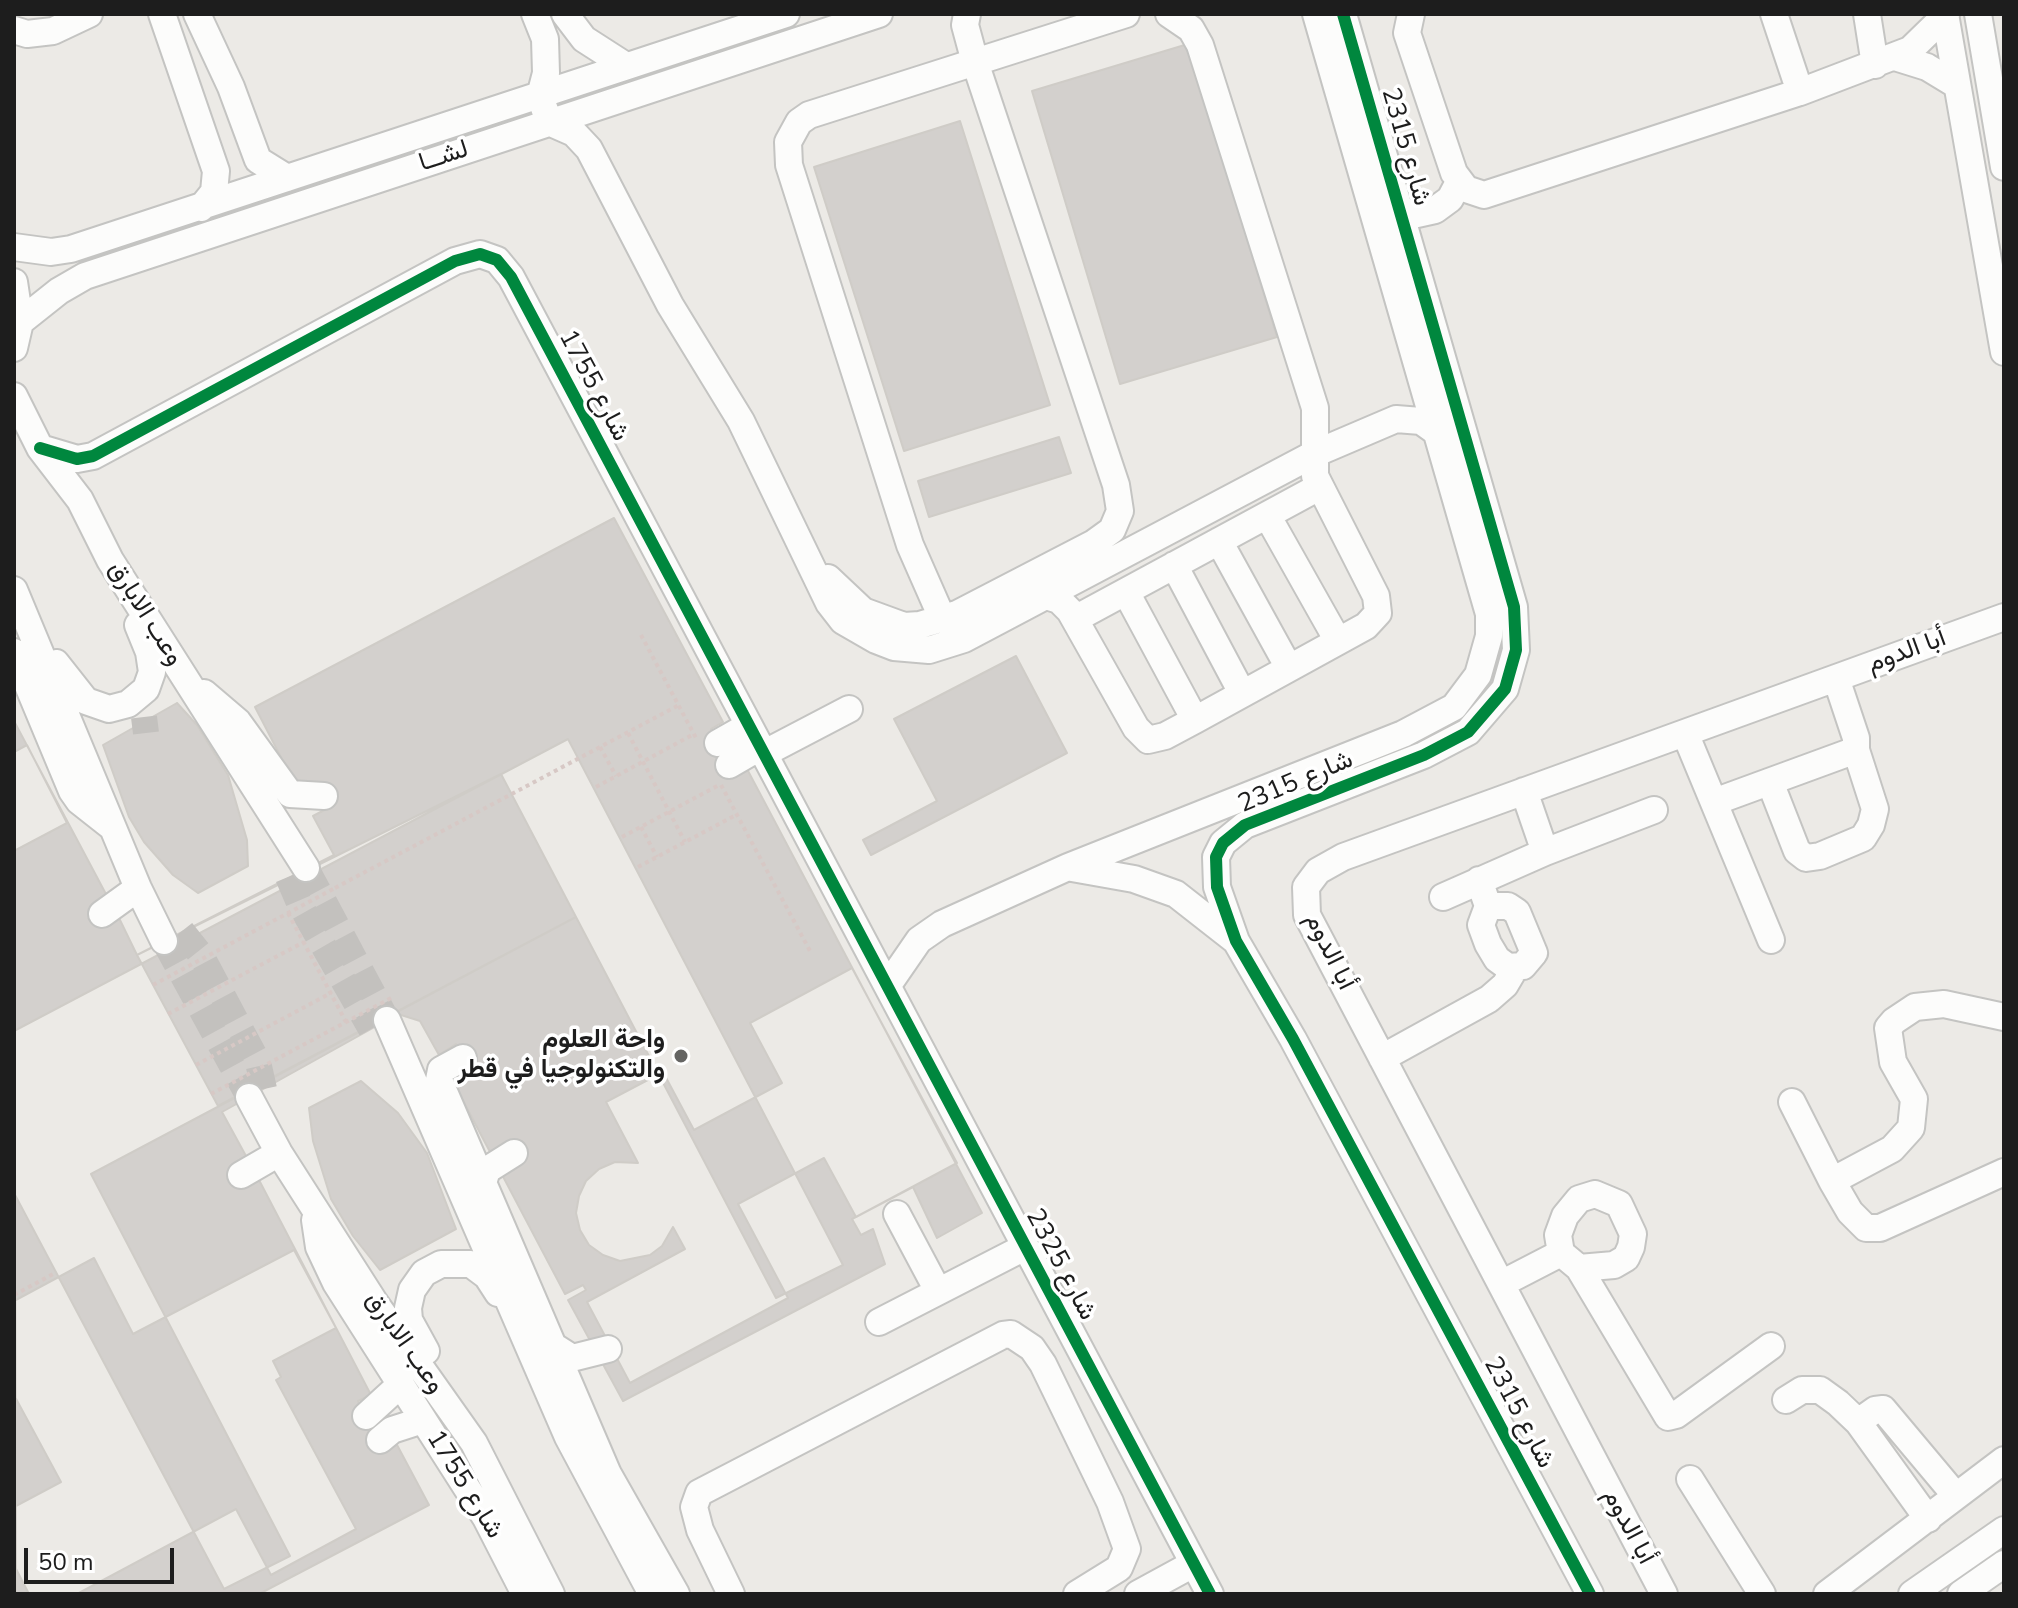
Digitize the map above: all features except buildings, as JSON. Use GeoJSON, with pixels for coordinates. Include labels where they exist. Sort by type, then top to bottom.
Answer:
{"type":"FeatureCollection","features":[{"type":"Feature","properties":{"kind":"street"},"geometry":{"type":"LineString","coordinates":[[14,30],[27,34],[53,31],[89,14]]}},
{"type":"Feature","properties":{"kind":"street"},"geometry":{"type":"LineString","coordinates":[[162,14],[202,123],[217,183],[201,208]]}},
{"type":"Feature","properties":{"kind":"street"},"geometry":{"type":"LineString","coordinates":[[197,14],[258,160],[287,178]]}},
{"type":"Feature","properties":{"kind":"street"},"geometry":{"type":"LineString","coordinates":[[535,14],[547,54],[540,96],[549,122],[574,133],[589,149],[670,305],[741,421],[804,546],[819,585],[843,621],[859,632],[894,647],[929,650],[945,646],[1314,454],[1396,419],[1421,421],[1435,431]]}},
{"type":"Feature","properties":{"kind":"street"},"geometry":{"type":"LineString","coordinates":[[565,14],[584,39],[626,66]]}},
{"type":"Feature","properties":{"kind":"street","name":"لشــا"},"geometry":{"type":"LineString","coordinates":[[14,247],[51,252],[71,249],[626,66],[704,26],[786,14]]}},
{"type":"Feature","properties":{"kind":"street","name":"لشــا"},"geometry":{"type":"LineString","coordinates":[[20,322],[59,291],[85,276],[879,14]]}},
{"type":"Feature","properties":{"kind":"street"},"geometry":{"type":"LineString","coordinates":[[804,546],[847,599],[863,611],[904,626],[943,620],[1094,543],[1112,530],[1120,511],[1116,485],[975,62],[965,25],[967,14]]}},
{"type":"Feature","properties":{"kind":"street"},"geometry":{"type":"LineString","coordinates":[[943,620],[910,545],[787,154],[792,132],[809,115],[1126,14]]}},
{"type":"Feature","properties":{"kind":"street"},"geometry":{"type":"LineString","coordinates":[[1046,596],[1059,600],[1075,619],[1141,735],[1157,739],[1374,621],[1379,605],[1319,487],[1314,454],[1317,433],[1315,408],[1200,45],[1191,29],[1169,14]]}},
{"type":"Feature","properties":{"kind":"street","name":"شارع 2315"},"geometry":{"type":"LineString","coordinates":[[888,985],[926,934],[1068,867],[1403,734],[1454,707],[1467,694],[1485,659],[1489,614],[1316,14]]}},
{"type":"Feature","properties":{"kind":"street","name":"شارع 2315"},"geometry":{"type":"LineString","coordinates":[[1343,14],[1514,607],[1516,650],[1511,671],[1496,703],[1468,732],[1424,755],[1245,825],[1223,843],[1216,857],[1215,872],[1236,941],[1293,1039],[1590,1594]]}},
{"type":"Feature","properties":{"kind":"street"},"geometry":{"type":"LineString","coordinates":[[1411,14],[1407,33],[1459,182],[1474,193],[1493,193],[1885,61],[1922,41],[1946,14]]}},
{"type":"Feature","properties":{"kind":"street"},"geometry":{"type":"LineString","coordinates":[[1774,14],[1800,92]]}},
{"type":"Feature","properties":{"kind":"street"},"geometry":{"type":"LineString","coordinates":[[1867,14],[1885,61]]}},
{"type":"Feature","properties":{"kind":"street"},"geometry":{"type":"LineString","coordinates":[[1946,14],[1955,84],[1996,262],[2004,352]]}},
{"type":"Feature","properties":{"kind":"street"},"geometry":{"type":"LineString","coordinates":[[1978,14],[2004,167]]}},
{"type":"Feature","properties":{"kind":"street"},"geometry":{"type":"LineString","coordinates":[[1885,61],[1927,67],[1955,84]]}},
{"type":"Feature","properties":{"kind":"street"},"geometry":{"type":"LineString","coordinates":[[202,123],[217,107],[240,111]]}},
{"type":"Feature","properties":{"kind":"street"},"geometry":{"type":"LineString","coordinates":[[1399,210],[1417,214],[1435,210],[1450,199],[1459,182]]}},
{"type":"Feature","properties":{"kind":"street","name":"شارع 1755"},"geometry":{"type":"LineString","coordinates":[[93,456],[455,261],[470,255],[489,256],[511,277],[888,985]]}},
{"type":"Feature","properties":{"kind":"street"},"geometry":{"type":"LineString","coordinates":[[14,282],[20,322],[14,348]]}},
{"type":"Feature","properties":{"kind":"street","name":"وعب الابارق"},"geometry":{"type":"LineString","coordinates":[[14,396],[40,448],[80,500],[110,560],[282,829],[297,873]]}},
{"type":"Feature","properties":{"kind":"street"},"geometry":{"type":"LineString","coordinates":[[40,448],[68,457],[93,456]]}},
{"type":"Feature","properties":{"kind":"street"},"geometry":{"type":"LineString","coordinates":[[80,500],[77,477],[93,456]]}},
{"type":"Feature","properties":{"kind":"street"},"geometry":{"type":"LineString","coordinates":[[1075,619],[1319,487]]}},
{"type":"Feature","properties":{"kind":"street"},"geometry":{"type":"LineString","coordinates":[[1267,515],[1338,641]]}},
{"type":"Feature","properties":{"kind":"street"},"geometry":{"type":"LineString","coordinates":[[1219,541],[1289,668]]}},
{"type":"Feature","properties":{"kind":"street"},"geometry":{"type":"LineString","coordinates":[[18,599],[76,692],[98,707],[135,711],[152,672],[152,662],[110,560]]}},
{"type":"Feature","properties":{"kind":"street"},"geometry":{"type":"LineString","coordinates":[[1174,565],[1242,693]]}},
{"type":"Feature","properties":{"kind":"street"},"geometry":{"type":"LineString","coordinates":[[1126,592],[1195,720]]}},
{"type":"Feature","properties":{"kind":"street"},"geometry":{"type":"LineString","coordinates":[[18,599],[138,888],[150,913],[173,936]]}},
{"type":"Feature","properties":{"kind":"street","name":"أبا الدوم"},"geometry":{"type":"LineString","coordinates":[[1664,1594],[1307,915],[1306,887],[1318,871],[1343,857],[2003,618]]}},
{"type":"Feature","properties":{"kind":"street"},"geometry":{"type":"LineString","coordinates":[[17,663],[72,791],[79,801],[114,829]]}},
{"type":"Feature","properties":{"kind":"street"},"geometry":{"type":"LineString","coordinates":[[1770,782],[1797,851],[1806,858],[1820,856],[1863,838],[1871,825],[1875,809],[1836,678]]}},
{"type":"Feature","properties":{"kind":"street"},"geometry":{"type":"LineString","coordinates":[[188,682],[238,722],[290,794],[324,796]]}},
{"type":"Feature","properties":{"kind":"street"},"geometry":{"type":"LineString","coordinates":[[713,758],[849,709]]}},
{"type":"Feature","properties":{"kind":"street"},"geometry":{"type":"LineString","coordinates":[[1685,733],[1771,940]]}},
{"type":"Feature","properties":{"kind":"street"},"geometry":{"type":"LineString","coordinates":[[1714,802],[1856,750]]}},
{"type":"Feature","properties":{"kind":"street"},"geometry":{"type":"LineString","coordinates":[[1524,791],[1545,852]]}},
{"type":"Feature","properties":{"kind":"street"},"geometry":{"type":"LineString","coordinates":[[1443,897],[1545,852],[1654,810]]}},
{"type":"Feature","properties":{"kind":"street","name":"شارع 2315"},"geometry":{"type":"LineString","coordinates":[[1068,867],[1134,879],[1176,894],[1236,941]]}},
{"type":"Feature","properties":{"kind":"street"},"geometry":{"type":"LineString","coordinates":[[1479,880],[1488,906],[1481,925],[1488,944],[1497,959],[1515,968]]}},
{"type":"Feature","properties":{"kind":"street"},"geometry":{"type":"LineString","coordinates":[[102,914],[138,888]]}},
{"type":"Feature","properties":{"kind":"street"},"geometry":{"type":"LineString","coordinates":[[1382,1058],[1489,999],[1505,985],[1515,968],[1530,962],[1534,953],[1517,912],[1499,905],[1488,906]]}},
{"type":"Feature","properties":{"kind":"street","name":"شارع 2325"},"geometry":{"type":"LineString","coordinates":[[888,985],[1193,1564]]}},
{"type":"Feature","properties":{"kind":"street"},"geometry":{"type":"LineString","coordinates":[[1832,1181],[1892,1149],[1911,1128],[1914,1099],[1893,1062],[1888,1028],[1894,1021],[1915,1007],[1944,1004],[2004,1017]]}},
{"type":"Feature","properties":{"kind":"street"},"geometry":{"type":"LineString","coordinates":[[374,1017],[410,1070],[575,1451],[652,1594]]}},
{"type":"Feature","properties":{"kind":"street"},"geometry":{"type":"LineString","coordinates":[[463,1058],[441,1070],[439,1080],[608,1474],[676,1594]]}},
{"type":"Feature","properties":{"kind":"street","name":"وعب الابارق"},"geometry":{"type":"LineString","coordinates":[[257,1101],[279,1153],[314,1209],[474,1443],[551,1594]]}},
{"type":"Feature","properties":{"kind":"street"},"geometry":{"type":"LineString","coordinates":[[1792,1102],[1850,1212],[1866,1228],[1880,1228],[2004,1172]]}},
{"type":"Feature","properties":{"kind":"street"},"geometry":{"type":"LineString","coordinates":[[241,1175],[279,1153]]}},
{"type":"Feature","properties":{"kind":"street"},"geometry":{"type":"LineString","coordinates":[[482,1186],[487,1170],[514,1153]]}},
{"type":"Feature","properties":{"kind":"street","name":"شارع 1755"},"geometry":{"type":"LineString","coordinates":[[314,1209],[316,1234],[325,1263],[486,1518],[525,1594]]}},
{"type":"Feature","properties":{"kind":"street"},"geometry":{"type":"LineString","coordinates":[[897,1214],[938,1291]]}},
{"type":"Feature","properties":{"kind":"street"},"geometry":{"type":"LineString","coordinates":[[879,1322],[1025,1247]]}},
{"type":"Feature","properties":{"kind":"street"},"geometry":{"type":"LineString","coordinates":[[1501,1284],[1570,1261],[1668,1417],[1676,1415],[1771,1346]]}},
{"type":"Feature","properties":{"kind":"street"},"geometry":{"type":"LineString","coordinates":[[474,1443],[409,1320],[412,1290],[432,1268],[451,1263],[471,1264],[487,1276],[520,1326]]}},
{"type":"Feature","properties":{"kind":"street"},"geometry":{"type":"LineString","coordinates":[[731,1594],[700,1530],[694,1507],[699,1493],[1003,1335],[1011,1334],[1032,1348],[1043,1364],[1110,1502],[1127,1549],[1119,1568],[1077,1594]]}},
{"type":"Feature","properties":{"kind":"street"},"geometry":{"type":"LineString","coordinates":[[550,1344],[572,1358],[608,1349]]}},
{"type":"Feature","properties":{"kind":"street"},"geometry":{"type":"LineString","coordinates":[[366,1416],[401,1384]]}},
{"type":"Feature","properties":{"kind":"street"},"geometry":{"type":"LineString","coordinates":[[1786,1400],[1802,1390],[1820,1390],[1858,1422],[1928,1519]]}},
{"type":"Feature","properties":{"kind":"street"},"geometry":{"type":"LineString","coordinates":[[1858,1422],[1875,1410],[1883,1409],[1956,1496]]}},
{"type":"Feature","properties":{"kind":"street"},"geometry":{"type":"LineString","coordinates":[[380,1440],[392,1430],[423,1420]]}},
{"type":"Feature","properties":{"kind":"street"},"geometry":{"type":"LineString","coordinates":[[1877,1448],[1901,1429]]}},
{"type":"Feature","properties":{"kind":"street"},"geometry":{"type":"LineString","coordinates":[[1827,1594],[2004,1460]]}},
{"type":"Feature","properties":{"kind":"street"},"geometry":{"type":"LineString","coordinates":[[1690,1479],[1762,1594]]}},
{"type":"Feature","properties":{"kind":"street"},"geometry":{"type":"LineString","coordinates":[[1912,1594],[2004,1530]]}},
{"type":"Feature","properties":{"kind":"street"},"geometry":{"type":"LineString","coordinates":[[1138,1594],[1193,1564],[1210,1594]]}},
{"type":"Feature","properties":{"kind":"street"},"geometry":{"type":"LineString","coordinates":[[1961,1594],[2004,1564]]}},
{"type":"Feature","properties":{"kind":"path"},"geometry":{"type":"LineString","coordinates":[[641,635],[679,705],[713,758],[736,815],[810,951]]}},
{"type":"Feature","properties":{"kind":"path"},"geometry":{"type":"LineString","coordinates":[[153,985],[679,705]]}},
{"type":"Feature","properties":{"kind":"path"},"geometry":{"type":"LineString","coordinates":[[628,733],[685,842]]}},
{"type":"Feature","properties":{"kind":"path"},"geometry":{"type":"LineString","coordinates":[[600,747],[616,776]]}},
{"type":"Feature","properties":{"kind":"path"},"geometry":{"type":"LineString","coordinates":[[596,787],[643,762],[713,758]]}},
{"type":"Feature","properties":{"kind":"path"},"geometry":{"type":"LineString","coordinates":[[622,837],[669,812],[713,758]]}},
{"type":"Feature","properties":{"kind":"path"},"geometry":{"type":"LineString","coordinates":[[638,867],[736,815]]}},
{"type":"Feature","properties":{"kind":"path"},"geometry":{"type":"LineString","coordinates":[[641,827],[657,857]]}},
{"type":"Feature","properties":{"kind":"path"},"geometry":{"type":"LineString","coordinates":[[211,1094],[374,1017],[331,993],[288,913]]}},
{"type":"Feature","properties":{"kind":"path"},"geometry":{"type":"LineString","coordinates":[[168,1014],[304,942]]}},
{"type":"Feature","properties":{"kind":"path"},"geometry":{"type":"LineString","coordinates":[[196,1065],[331,993]]}},
{"type":"Feature","properties":{"kind":"path"},"geometry":{"type":"LineString","coordinates":[[14,1295],[55,1273]]}},
{"type":"Feature","properties":{"kind":"tunnel"},"geometry":{"type":"LineString","coordinates":[[144,717],[146,733]]}},
{"type":"Feature","properties":{"kind":"tunnel"},"geometry":{"type":"LineString","coordinates":[[306,868],[387,1020]]}},
{"type":"Feature","properties":{"kind":"tunnel"},"geometry":{"type":"LineString","coordinates":[[288,877],[300,905],[371,1029]]}},
{"type":"Feature","properties":{"kind":"tunnel"},"geometry":{"type":"LineString","coordinates":[[182,931],[201,955],[258,1062],[264,1089]]}},
{"type":"Feature","properties":{"kind":"tunnel"},"geometry":{"type":"LineString","coordinates":[[164,941],[249,1097]]}},
{"type":"Feature","properties":{"kind":"cycle path"},"geometry":{"type":"LineString","coordinates":[[1343,14],[1514,607],[1516,650],[1505,689],[1468,732],[1424,755],[1245,825],[1223,843],[1216,857],[1217,887],[1236,941],[1293,1039],[1590,1594]]}},
{"type":"Feature","properties":{"kind":"cycle path"},"geometry":{"type":"LineString","coordinates":[[40,448],[77,459],[93,456],[455,261],[480,254],[497,260],[511,277],[1210,1594]]}},
{"type":"Feature","properties":{"kind":"place","name":"واحة العلوم والتكنولوجيا في قطر"},"geometry":{"type":"Point","coordinates":[681,1056]}}]}
